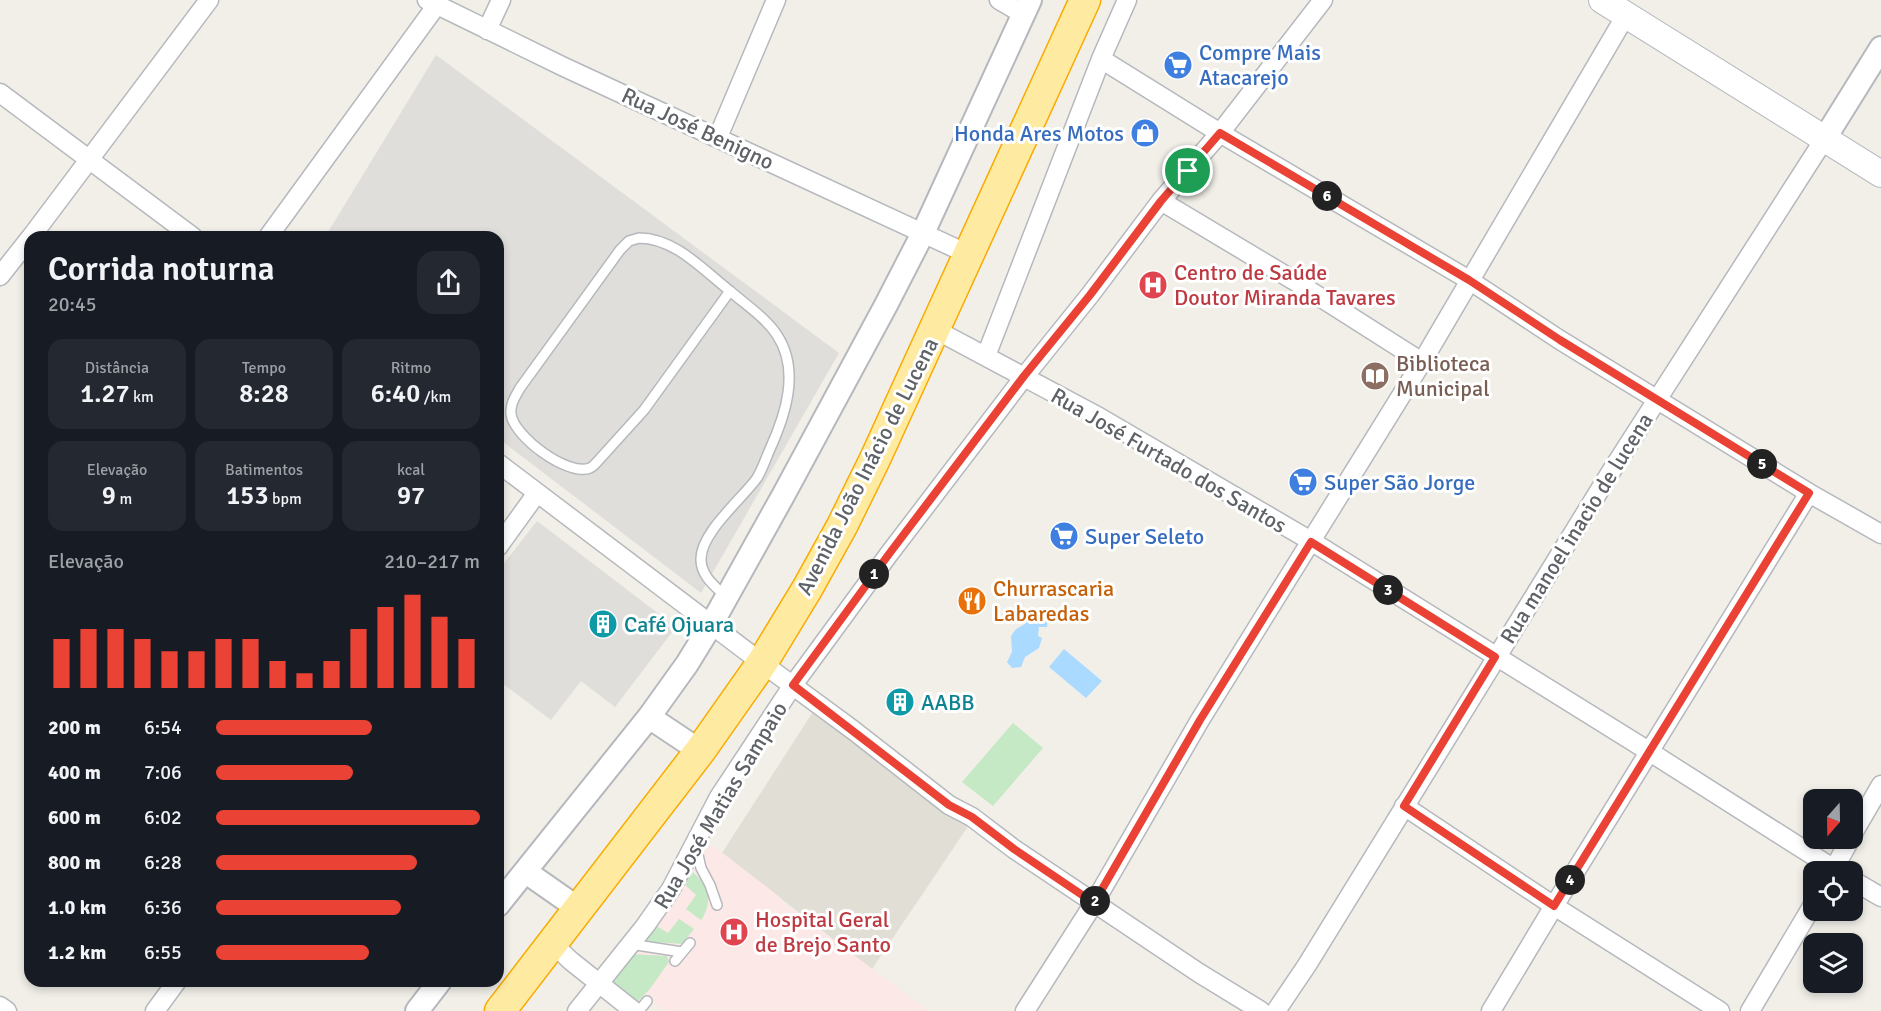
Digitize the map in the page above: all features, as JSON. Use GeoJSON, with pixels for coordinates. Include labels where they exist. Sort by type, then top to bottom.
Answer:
{"type":"FeatureCollection","features":[{"type":"Feature","properties":{"kind":"highway","name":"Avenida João Inácio de Lucena"},"geometry":{"type":"LineString","coordinates":[[500,1011],[700,751],[762,663],[807,590],[842,526],[936,330],[1085,0]]}},
{"type":"Feature","properties":{"kind":"main road"},"geometry":{"type":"LineString","coordinates":[[1602,0],[1881,174]]}},
{"type":"Feature","properties":{"kind":"street"},"geometry":{"type":"LineString","coordinates":[[36,231],[209,0]]}},
{"type":"Feature","properties":{"kind":"street"},"geometry":{"type":"LineString","coordinates":[[487,30],[501,0]]}},
{"type":"Feature","properties":{"kind":"street"},"geometry":{"type":"LineString","coordinates":[[718,137],[776,0]]}},
{"type":"Feature","properties":{"kind":"street"},"geometry":{"type":"LineString","coordinates":[[504,898],[649,717],[687,664],[790,484],[923,233],[1027,7],[999,0]]}},
{"type":"Feature","properties":{"kind":"street"},"geometry":{"type":"LineString","coordinates":[[986,356],[1101,59],[1127,0]]}},
{"type":"Feature","properties":{"kind":"street","name":"Rua José Matias Sampaio"},"geometry":{"type":"LineString","coordinates":[[577,1011],[671,889],[719,797],[793,685],[889,554],[1161,201],[1220,133],[1323,0]]}},
{"type":"Feature","properties":{"kind":"street"},"geometry":{"type":"LineString","coordinates":[[272,231],[431,3]]}},
{"type":"Feature","properties":{"kind":"street","name":"Rua José Benigno"},"geometry":{"type":"LineString","coordinates":[[431,3],[970,255]]}},
{"type":"Feature","properties":{"kind":"street"},"geometry":{"type":"LineString","coordinates":[[1024,1011],[1094,903],[1200,720],[1422,362],[1626,15]]}},
{"type":"Feature","properties":{"kind":"street","name":"Rua manoel inacio de lucena"},"geometry":{"type":"LineString","coordinates":[[1276,1011],[1657,399],[1881,48]]}},
{"type":"Feature","properties":{"kind":"street"},"geometry":{"type":"LineString","coordinates":[[1101,59],[1220,133],[1469,280],[1560,340],[1809,493],[1881,534]]}},
{"type":"Feature","properties":{"kind":"street"},"geometry":{"type":"LineString","coordinates":[[0,93],[88,161],[185,231]]}},
{"type":"Feature","properties":{"kind":"street"},"geometry":{"type":"LineString","coordinates":[[1161,201],[1293,280],[1422,362]]}},
{"type":"Feature","properties":{"kind":"street"},"geometry":{"type":"LineString","coordinates":[[0,276],[24,247]]}},
{"type":"Feature","properties":{"kind":"street","name":"Rua José Furtado dos Santos"},"geometry":{"type":"LineString","coordinates":[[936,330],[1099,417],[1311,542],[1821,861]]}},
{"type":"Feature","properties":{"kind":"street"},"geometry":{"type":"LineString","coordinates":[[504,467],[793,685],[945,810],[972,817],[1014,849],[1094,903],[1261,1011]]}},
{"type":"Feature","properties":{"kind":"street"},"geometry":{"type":"LineString","coordinates":[[504,539],[537,492]]}},
{"type":"Feature","properties":{"kind":"street"},"geometry":{"type":"LineString","coordinates":[[1491,1011],[1809,493]]}},
{"type":"Feature","properties":{"kind":"street"},"geometry":{"type":"LineString","coordinates":[[649,717],[700,751]]}},
{"type":"Feature","properties":{"kind":"street"},"geometry":{"type":"LineString","coordinates":[[1863,817],[1881,785]]}},
{"type":"Feature","properties":{"kind":"street"},"geometry":{"type":"LineString","coordinates":[[1404,806],[1554,906],[1720,1011]]}},
{"type":"Feature","properties":{"kind":"street"},"geometry":{"type":"LineString","coordinates":[[526,872],[579,909]]}},
{"type":"Feature","properties":{"kind":"street"},"geometry":{"type":"LineString","coordinates":[[1863,886],[1881,897]]}},
{"type":"Feature","properties":{"kind":"street"},"geometry":{"type":"LineString","coordinates":[[1750,1011],[1803,921]]}},
{"type":"Feature","properties":{"kind":"street"},"geometry":{"type":"LineString","coordinates":[[552,943],[600,984],[640,1006]]}},
{"type":"Feature","properties":{"kind":"street"},"geometry":{"type":"LineString","coordinates":[[155,1011],[173,987]]}},
{"type":"Feature","properties":{"kind":"street"},"geometry":{"type":"LineString","coordinates":[[417,1011],[435,987]]}},
{"type":"Feature","properties":{"kind":"street"},"geometry":{"type":"LineString","coordinates":[[0,1006],[7,1011]]}},
{"type":"Feature","properties":{"kind":"lane"},"geometry":{"type":"LineString","coordinates":[[726,597],[712,584],[705,573],[701,563],[701,553],[720,520],[757,478],[776,437],[789,388],[790,373],[787,354],[777,334],[760,317],[730,291],[667,242],[648,238],[629,241],[520,388],[511,404],[514,425],[525,438],[564,464],[579,469],[589,468],[606,454],[644,410],[730,291]]}},
{"type":"Feature","properties":{"kind":"lane"},"geometry":{"type":"LineString","coordinates":[[695,842],[701,868],[717,905]]}},
{"type":"Feature","properties":{"kind":"lane"},"geometry":{"type":"LineString","coordinates":[[675,961],[690,943]]}},
{"type":"Feature","properties":{"kind":"lane"},"geometry":{"type":"LineString","coordinates":[[630,945],[682,952]]}},
{"type":"Feature","properties":{"kind":"lane"},"geometry":{"type":"LineString","coordinates":[[639,1011],[640,1006]]}},
{"type":"Feature","properties":{"kind":"shaded area"},"geometry":{"type":"Polygon","coordinates":[[[436,55],[839,353],[701,593],[504,443],[504,231],[329,231],[436,55]]]}},
{"type":"Feature","properties":{"kind":"shaded area","name":"Café Ojuara"},"geometry":{"type":"Polygon","coordinates":[[[537,521],[676,627],[615,707],[581,681],[551,720],[504,685],[504,563],[537,521]]]}},
{"type":"Feature","properties":{"kind":"shaded area"},"geometry":{"type":"Polygon","coordinates":[[[818,704],[971,822],[872,969],[722,853],[818,704]]]}},
{"type":"Feature","properties":{"kind":"shaded area","name":"Hospital Geral de Brejo Santo"},"geometry":{"type":"Polygon","coordinates":[[[711,844],[781,898],[785,904],[929,1011],[664,1011],[615,974],[690,869],[711,844]]]}},
{"type":"Feature","properties":{"kind":"green space"},"geometry":{"type":"Polygon","coordinates":[[[1013,723],[1043,748],[993,806],[962,782],[1013,723]]]}},
{"type":"Feature","properties":{"kind":"green space"},"geometry":{"type":"Polygon","coordinates":[[[690,869],[703,882],[708,895],[708,904],[701,920],[686,909],[696,895],[682,882],[690,869]]]}},
{"type":"Feature","properties":{"kind":"green space"},"geometry":{"type":"Polygon","coordinates":[[[679,919],[694,929],[682,944],[639,941],[650,922],[668,933],[679,919]]]}},
{"type":"Feature","properties":{"kind":"green space"},"geometry":{"type":"Polygon","coordinates":[[[630,954],[667,956],[669,962],[638,1001],[610,979],[630,954]]]}},
{"type":"Feature","properties":{"kind":"water"},"geometry":{"type":"Polygon","coordinates":[[[1033,611],[1041,612],[1048,617],[1047,627],[1039,627],[1038,636],[1042,638],[1039,648],[1025,657],[1021,667],[1012,668],[1007,662],[1012,652],[1011,636],[1016,629],[1025,624],[1033,611]]]}},
{"type":"Feature","properties":{"kind":"water"},"geometry":{"type":"Polygon","coordinates":[[[1064,649],[1102,681],[1086,698],[1049,667],[1064,649]]]}},
{"type":"Feature","properties":{"kind":"place","name":"Compre Mais Atacarejo"},"geometry":{"type":"Point","coordinates":[1178,65]}},
{"type":"Feature","properties":{"kind":"place","name":"Honda Ares Motos"},"geometry":{"type":"Point","coordinates":[1145,133]}},
{"type":"Feature","properties":{"kind":"place","name":"Centro de Saúde Doutor Miranda Tavares"},"geometry":{"type":"Point","coordinates":[1153,285]}},
{"type":"Feature","properties":{"kind":"place","name":"Biblioteca Municipal"},"geometry":{"type":"Point","coordinates":[1375,376]}},
{"type":"Feature","properties":{"kind":"place","name":"Super São Jorge"},"geometry":{"type":"Point","coordinates":[1303,482]}},
{"type":"Feature","properties":{"kind":"place","name":"Super Seleto"},"geometry":{"type":"Point","coordinates":[1064,536]}},
{"type":"Feature","properties":{"kind":"place","name":"Churrascaria Labaredas"},"geometry":{"type":"Point","coordinates":[972,601]}},
{"type":"Feature","properties":{"kind":"place","name":"Café Ojuara"},"geometry":{"type":"Point","coordinates":[603,624]}},
{"type":"Feature","properties":{"kind":"place","name":"AABB"},"geometry":{"type":"Point","coordinates":[900,702]}},
{"type":"Feature","properties":{"kind":"place","name":"Hospital Geral de Brejo Santo"},"geometry":{"type":"Point","coordinates":[734,932]}},
{"type":"Feature","properties":{"kind":"route"},"geometry":{"type":"LineString","coordinates":[[1220,133],[1469,280],[1560,340],[1809,493],[1554,906],[1404,806],[1495,657],[1311,542],[1200,720],[1094,903],[1014,849],[972,817],[949,805],[793,685],[1000,407],[1090,295],[1161,201],[1188,171],[1220,133]]}}]}
